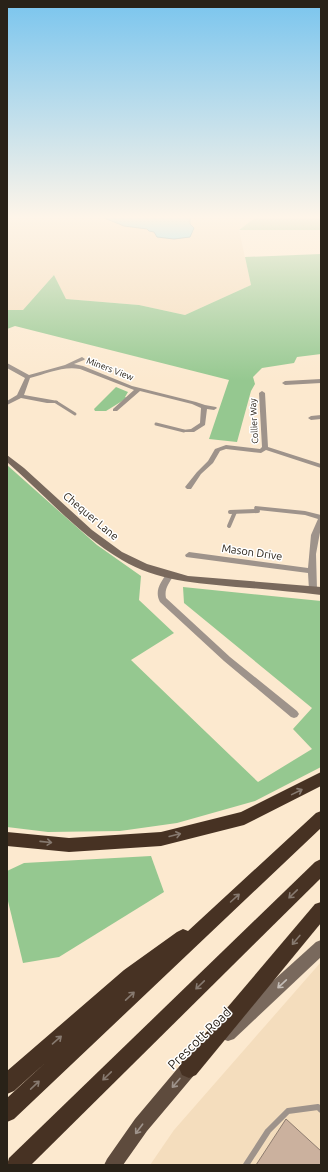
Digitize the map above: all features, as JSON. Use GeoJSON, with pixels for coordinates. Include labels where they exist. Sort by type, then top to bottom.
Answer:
{"type":"FeatureCollection","features":[{"type":"Feature","properties":{"kind":"highway"},"geometry":{"type":"LineString","coordinates":[[7,838],[69,845],[161,839],[244,818],[321,780]]}},
{"type":"Feature","properties":{"kind":"highway"},"geometry":{"type":"LineString","coordinates":[[7,1112],[321,818]]}},
{"type":"Feature","properties":{"kind":"highway"},"geometry":{"type":"LineString","coordinates":[[16,1165],[321,866]]}},
{"type":"Feature","properties":{"kind":"highway"},"geometry":{"type":"LineString","coordinates":[[189,1068],[321,910]]}},
{"type":"Feature","properties":{"kind":"highway"},"geometry":{"type":"LineString","coordinates":[[7,1084],[130,976],[220,911]]}},
{"type":"Feature","properties":{"kind":"main road","name":"Prescott Road"},"geometry":{"type":"LineString","coordinates":[[113,1165],[150,1114],[189,1068]]}},
{"type":"Feature","properties":{"kind":"street"},"geometry":{"type":"LineString","coordinates":[[64,366],[82,359]]}},
{"type":"Feature","properties":{"kind":"street"},"geometry":{"type":"LineString","coordinates":[[7,365],[28,377],[20,396]]}},
{"type":"Feature","properties":{"kind":"street","name":"Miners View"},"geometry":{"type":"LineString","coordinates":[[28,377],[64,366],[81,367],[139,389],[194,402],[204,407],[214,408]]}},
{"type":"Feature","properties":{"kind":"street"},"geometry":{"type":"LineString","coordinates":[[285,383],[321,381]]}},
{"type":"Feature","properties":{"kind":"street","name":"Miners View"},"geometry":{"type":"LineString","coordinates":[[115,410],[139,389]]}},
{"type":"Feature","properties":{"kind":"street","name":"Collier Way"},"geometry":{"type":"LineString","coordinates":[[262,393],[265,448]]}},
{"type":"Feature","properties":{"kind":"street"},"geometry":{"type":"LineString","coordinates":[[7,403],[20,396],[35,398],[45,402],[56,402]]}},
{"type":"Feature","properties":{"kind":"street"},"geometry":{"type":"LineString","coordinates":[[184,431],[192,431],[203,424],[204,407]]}},
{"type":"Feature","properties":{"kind":"street"},"geometry":{"type":"LineString","coordinates":[[311,418],[321,417]]}},
{"type":"Feature","properties":{"kind":"street","name":"Collier Way"},"geometry":{"type":"LineString","coordinates":[[189,487],[199,473],[211,462],[217,450],[226,448],[261,451],[265,448],[321,466]]}},
{"type":"Feature","properties":{"kind":"street","name":"Chequer Lane"},"geometry":{"type":"LineString","coordinates":[[7,458],[108,547],[119,555],[143,567],[188,579],[317,590]]}},
{"type":"Feature","properties":{"kind":"street"},"geometry":{"type":"LineString","coordinates":[[258,508],[305,513],[321,517]]}},
{"type":"Feature","properties":{"kind":"street"},"geometry":{"type":"LineString","coordinates":[[317,590],[312,571],[316,533],[321,520]]}},
{"type":"Feature","properties":{"kind":"street","name":"Mason Drive"},"geometry":{"type":"LineString","coordinates":[[189,555],[312,571]]}},
{"type":"Feature","properties":{"kind":"street"},"geometry":{"type":"LineString","coordinates":[[170,575],[161,594],[164,600],[227,659],[294,714]]}},
{"type":"Feature","properties":{"kind":"street","name":"Prescott Road"},"geometry":{"type":"LineString","coordinates":[[189,1068],[321,947]]}},
{"type":"Feature","properties":{"kind":"lane"},"geometry":{"type":"LineString","coordinates":[[56,402],[75,414]]}},
{"type":"Feature","properties":{"kind":"lane"},"geometry":{"type":"LineString","coordinates":[[156,424],[184,431]]}},
{"type":"Feature","properties":{"kind":"lane"},"geometry":{"type":"LineString","coordinates":[[230,512],[258,508]]}},
{"type":"Feature","properties":{"kind":"lane"},"geometry":{"type":"LineString","coordinates":[[229,526],[235,512]]}},
{"type":"Feature","properties":{"kind":"lane"},"geometry":{"type":"LineString","coordinates":[[246,1165],[268,1131],[288,1111],[318,1106],[321,1110]]}},
{"type":"Feature","properties":{"kind":"shaded area"},"geometry":{"type":"Polygon","coordinates":[[[7,272],[248,272],[251,285],[185,315],[139,305],[66,299],[54,275],[23,310],[7,310],[7,272]]]}},
{"type":"Feature","properties":{"kind":"shaded area"},"geometry":{"type":"Polygon","coordinates":[[[321,962],[321,1165],[150,1165],[174,1130],[321,962]]]}},
{"type":"Feature","properties":{"kind":"green space"},"geometry":{"type":"Polygon","coordinates":[[[248,272],[321,272],[321,354],[297,357],[294,363],[262,368],[253,377],[255,384],[251,391],[237,442],[209,439],[229,380],[15,326],[7,329],[7,310],[23,310],[54,275],[66,299],[139,305],[185,315],[251,285],[248,272]]]}},
{"type":"Feature","properties":{"kind":"green space"},"geometry":{"type":"Polygon","coordinates":[[[116,387],[128,392],[125,397],[127,398],[106,411],[95,411],[94,409],[116,387]]]}},
{"type":"Feature","properties":{"kind":"green space"},"geometry":{"type":"Polygon","coordinates":[[[7,465],[97,545],[141,576],[139,600],[174,633],[131,660],[258,782],[312,749],[293,729],[312,708],[184,603],[183,587],[321,601],[321,767],[255,801],[177,823],[120,831],[48,832],[7,827],[7,465]]]}},
{"type":"Feature","properties":{"kind":"green space"},"geometry":{"type":"Polygon","coordinates":[[[151,856],[164,892],[59,957],[23,963],[7,897],[7,871],[24,863],[151,856]]]}},
{"type":"Feature","properties":{"kind":"building"},"geometry":{"type":"Polygon","coordinates":[[[286,1119],[321,1151],[321,1165],[256,1165],[286,1119]]]}}]}
